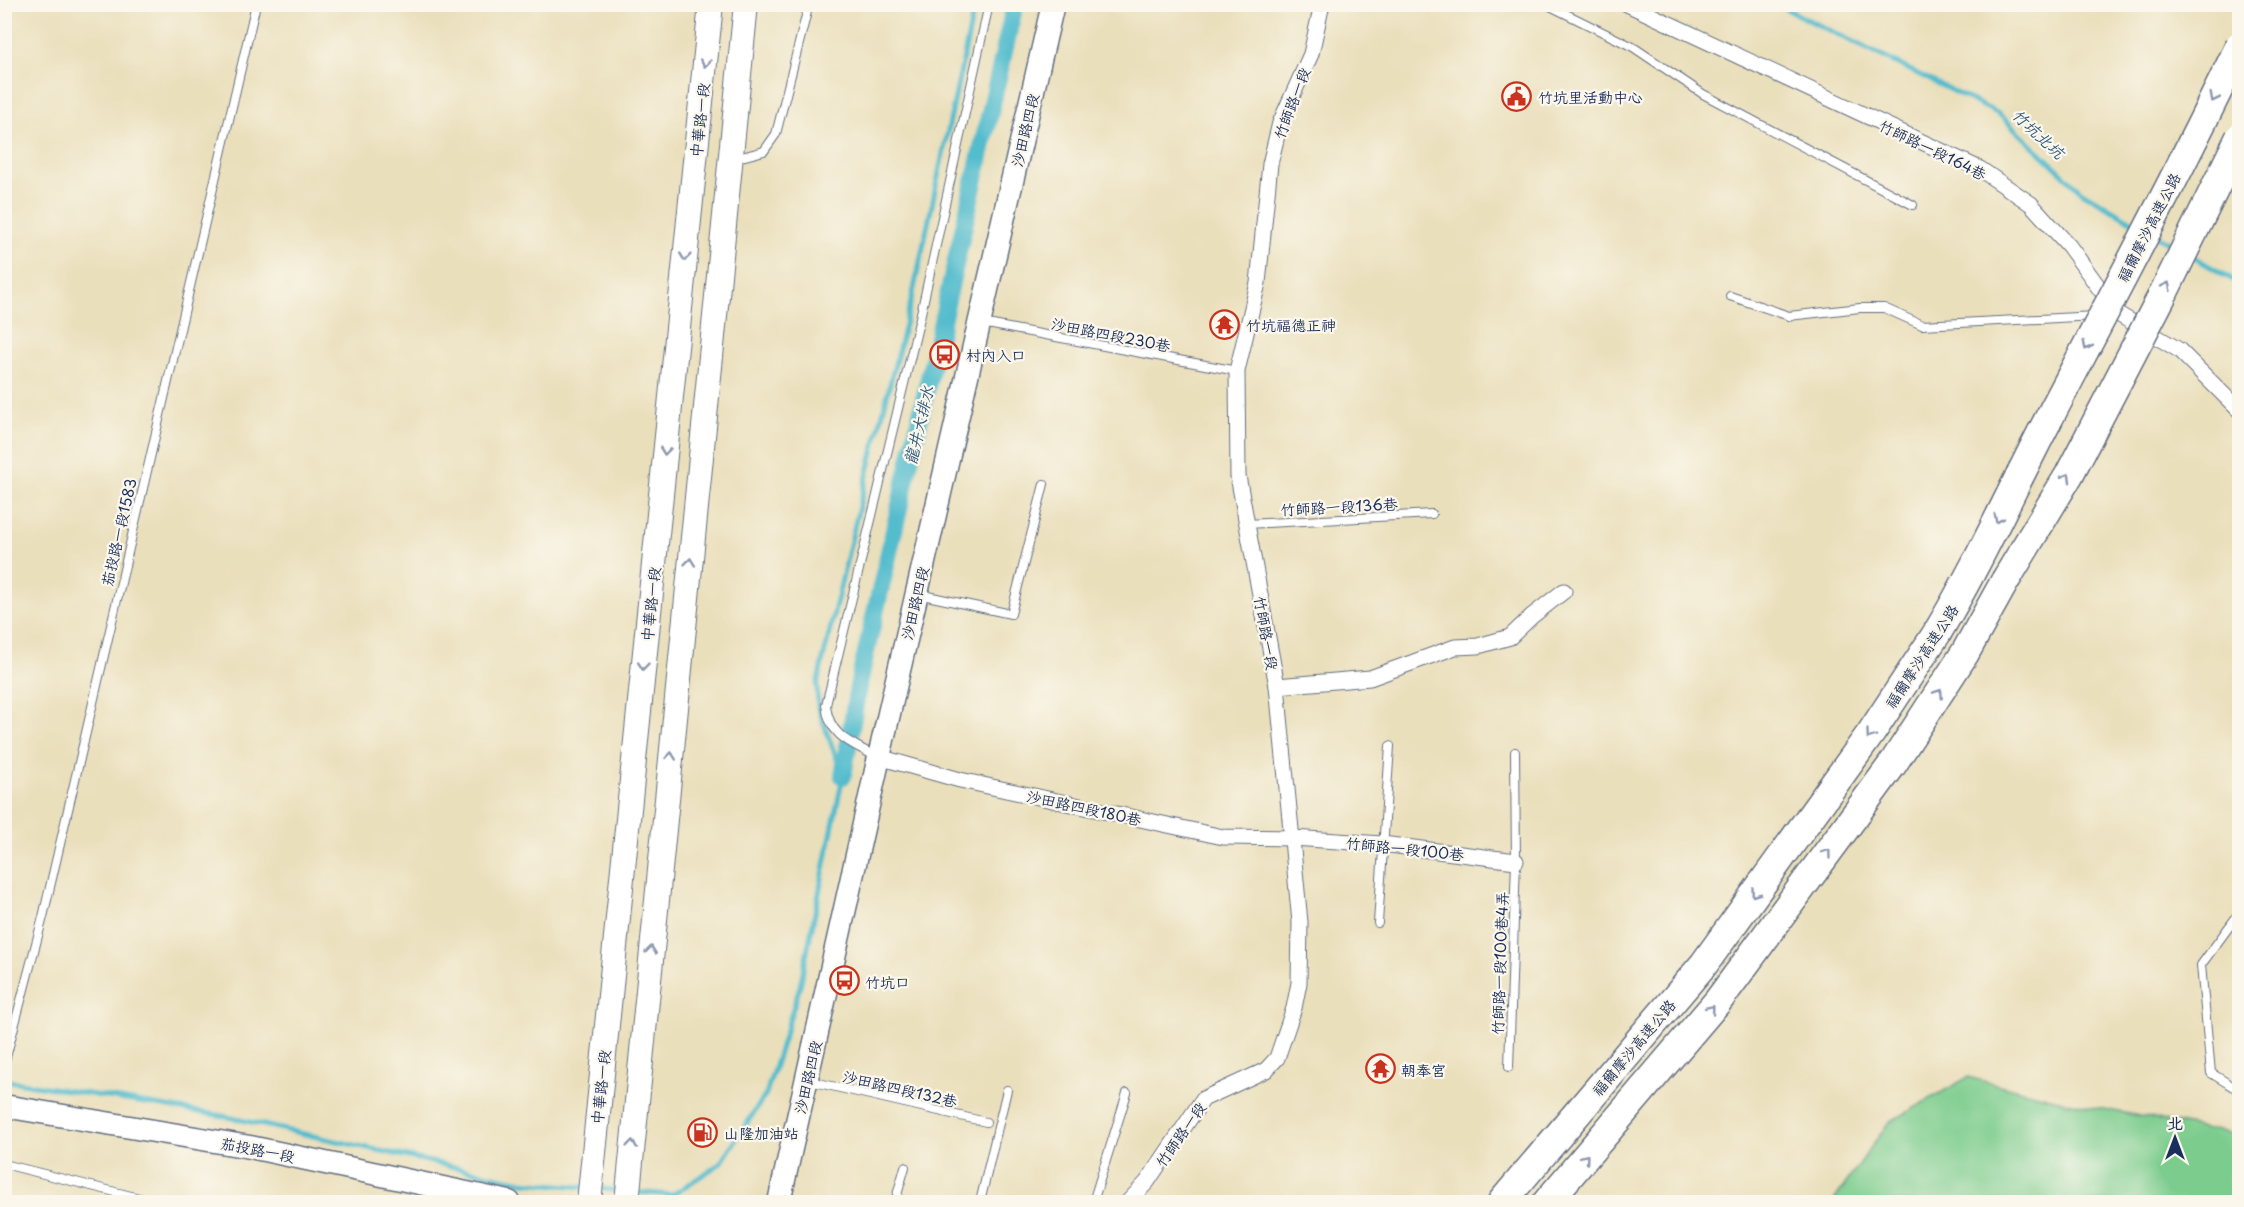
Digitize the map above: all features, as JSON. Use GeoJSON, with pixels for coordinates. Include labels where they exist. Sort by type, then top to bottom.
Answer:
{"type":"FeatureCollection","features":[{"type":"Feature","properties":{"kind":"highway","name":"福爾摩沙高速公路"},"geometry":{"type":"LineString","coordinates":[[1502,1203],[1704,964],[1871,733],[1937,633],[1964,589],[2012,488],[2240,45]]}},
{"type":"Feature","properties":{"kind":"highway"},"geometry":{"type":"LineString","coordinates":[[1547,1203],[1718,1001],[1892,765],[1953,672],[2068,475],[2162,296],[2240,137]]}},
{"type":"Feature","properties":{"kind":"main road","name":"中華路一段"},"geometry":{"type":"LineString","coordinates":[[589,1203],[711,4]]}},
{"type":"Feature","properties":{"kind":"main road"},"geometry":{"type":"LineString","coordinates":[[627,1203],[746,4]]}},
{"type":"Feature","properties":{"kind":"street","name":"沙田路四段"},"geometry":{"type":"LineString","coordinates":[[779,1203],[916,594],[981,323],[1053,4]]}},
{"type":"Feature","properties":{"kind":"street","name":"竹師路一段"},"geometry":{"type":"LineString","coordinates":[[1128,1203],[1147,1182],[1203,1099],[1266,1070],[1277,1058],[1294,1008],[1299,984],[1300,922],[1277,686],[1238,476],[1237,371],[1258,283],[1270,164],[1280,123],[1311,54],[1322,4]]}},
{"type":"Feature","properties":{"kind":"street","name":"竹師路一段164巷"},"geometry":{"type":"LineString","coordinates":[[1627,4],[1980,169],[2031,204],[2069,246],[2118,314],[2179,350],[2240,411]]}},
{"type":"Feature","properties":{"kind":"street"},"geometry":{"type":"LineString","coordinates":[[1277,686],[1370,678],[1455,647],[1478,646],[1510,637],[1564,591]]}},
{"type":"Feature","properties":{"kind":"street","name":"沙田路四段180巷"},"geometry":{"type":"LineString","coordinates":[[879,757],[960,780],[1223,837],[1293,838]]}},
{"type":"Feature","properties":{"kind":"street","name":"竹師路一段100巷"},"geometry":{"type":"LineString","coordinates":[[1293,838],[1382,844],[1516,861]]}},
{"type":"Feature","properties":{"kind":"street","name":"茄投路一段"},"geometry":{"type":"LineString","coordinates":[[4,1106],[250,1147],[509,1203]]}},
{"type":"Feature","properties":{"kind":"lane","name":"茄投路一段1583"},"geometry":{"type":"LineString","coordinates":[[4,1065],[43,917],[256,4]]}},
{"type":"Feature","properties":{"kind":"lane"},"geometry":{"type":"LineString","coordinates":[[730,160],[764,151],[776,134],[809,4]]}},
{"type":"Feature","properties":{"kind":"lane"},"geometry":{"type":"LineString","coordinates":[[879,757],[833,730],[827,719],[826,705],[920,318],[989,4]]}},
{"type":"Feature","properties":{"kind":"lane"},"geometry":{"type":"LineString","coordinates":[[1546,4],[1633,47],[1703,94],[1913,205]]}},
{"type":"Feature","properties":{"kind":"lane"},"geometry":{"type":"LineString","coordinates":[[1730,296],[1789,316],[1860,308],[1884,308],[1922,325],[2118,314]]}},
{"type":"Feature","properties":{"kind":"lane","name":"沙田路四段230巷"},"geometry":{"type":"LineString","coordinates":[[981,323],[1237,371]]}},
{"type":"Feature","properties":{"kind":"lane"},"geometry":{"type":"LineString","coordinates":[[916,594],[1011,614],[1044,484]]}},
{"type":"Feature","properties":{"kind":"lane","name":"竹師路一段136巷"},"geometry":{"type":"LineString","coordinates":[[1247,524],[1432,514]]}},
{"type":"Feature","properties":{"kind":"lane"},"geometry":{"type":"LineString","coordinates":[[1378,923],[1390,746]]}},
{"type":"Feature","properties":{"kind":"lane","name":"竹師路一段100巷4弄"},"geometry":{"type":"LineString","coordinates":[[1509,1066],[1516,861],[1515,753]]}},
{"type":"Feature","properties":{"kind":"lane"},"geometry":{"type":"LineString","coordinates":[[2240,912],[2200,965],[2211,1073],[2240,1091]]}},
{"type":"Feature","properties":{"kind":"lane","name":"沙田路四段132巷"},"geometry":{"type":"LineString","coordinates":[[807,1080],[986,1122]]}},
{"type":"Feature","properties":{"kind":"lane"},"geometry":{"type":"LineString","coordinates":[[980,1203],[1007,1090]]}},
{"type":"Feature","properties":{"kind":"lane"},"geometry":{"type":"LineString","coordinates":[[1093,1203],[1126,1093]]}},
{"type":"Feature","properties":{"kind":"lane"},"geometry":{"type":"LineString","coordinates":[[4,1164],[155,1203]]}},
{"type":"Feature","properties":{"kind":"lane"},"geometry":{"type":"LineString","coordinates":[[896,1203],[905,1167]]}},
{"type":"Feature","properties":{"kind":"green space"},"geometry":{"type":"Polygon","coordinates":[[[1968,1077],[2062,1101],[2229,1133],[2239,1141],[2239,1202],[1833,1202],[1888,1123],[1968,1077]]]}},
{"type":"Feature","properties":{"kind":"waterway"},"geometry":{"type":"LineString","coordinates":[[634,1192],[672,1195],[721,1163],[766,1094],[800,986],[843,776],[818,708],[817,685],[914,289],[975,4]]}},
{"type":"Feature","properties":{"kind":"waterway","name":"龍井大排水"},"geometry":{"type":"LineString","coordinates":[[843,776],[858,687],[1015,4]]}},
{"type":"Feature","properties":{"kind":"waterway","name":"竹坑北坑"},"geometry":{"type":"LineString","coordinates":[[1776,4],[1999,114],[2082,192],[2140,226]]}},
{"type":"Feature","properties":{"kind":"waterway","name":"竹坑北坑"},"geometry":{"type":"LineString","coordinates":[[2155,235],[2176,247]]}},
{"type":"Feature","properties":{"kind":"waterway","name":"竹坑北坑"},"geometry":{"type":"LineString","coordinates":[[2192,256],[2240,284]]}},
{"type":"Feature","properties":{"kind":"waterway"},"geometry":{"type":"LineString","coordinates":[[4,1080],[223,1116],[522,1182],[583,1187]]}},
{"type":"Feature","properties":{"kind":"waterway"},"geometry":{"type":"LineString","coordinates":[[596,1188],[622,1191]]}},
{"type":"Feature","properties":{"kind":"place","name":"竹坑里活動中心"},"geometry":{"type":"Point","coordinates":[1517,96]}},
{"type":"Feature","properties":{"kind":"place","name":"竹坑福德正神"},"geometry":{"type":"Point","coordinates":[1225,324]}},
{"type":"Feature","properties":{"kind":"place","name":"村內入口"},"geometry":{"type":"Point","coordinates":[945,354]}},
{"type":"Feature","properties":{"kind":"place","name":"竹坑口"},"geometry":{"type":"Point","coordinates":[844,981]}},
{"type":"Feature","properties":{"kind":"place","name":"朝奉宮"},"geometry":{"type":"Point","coordinates":[1380,1069]}},
{"type":"Feature","properties":{"kind":"place","name":"山隆加油站"},"geometry":{"type":"Point","coordinates":[703,1132]}}]}
